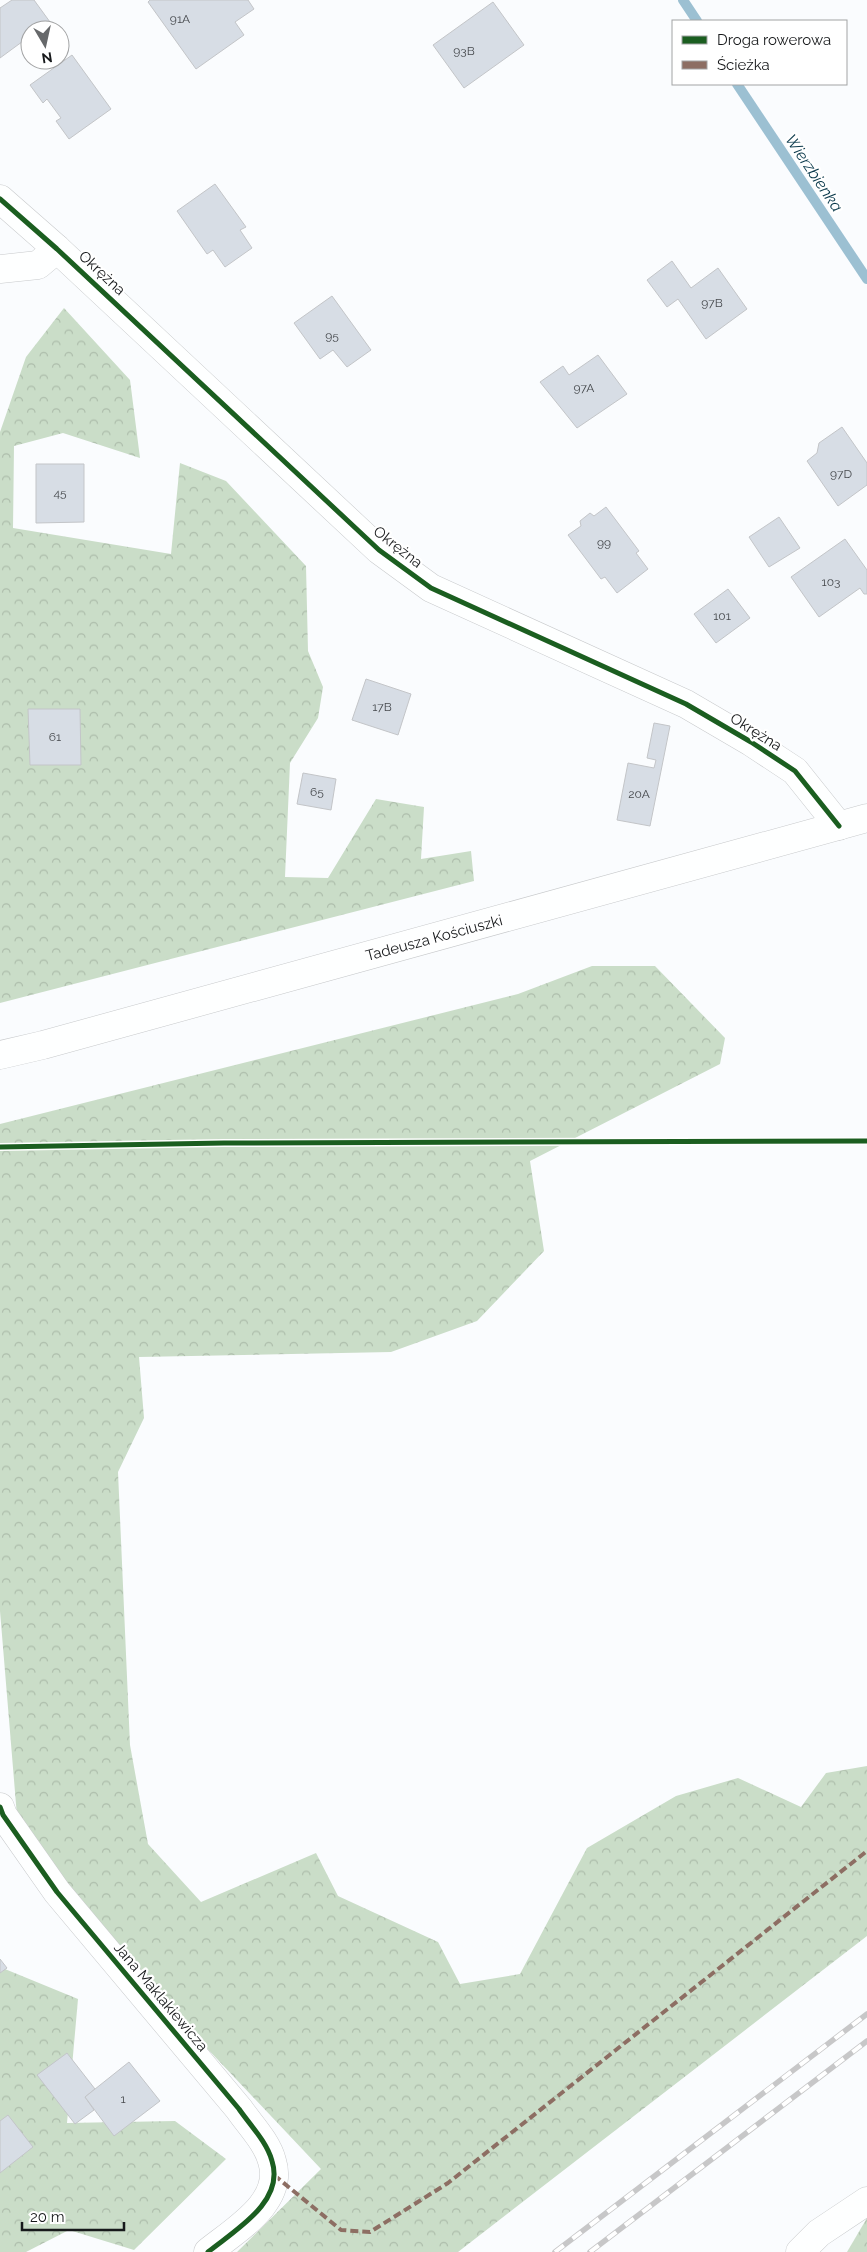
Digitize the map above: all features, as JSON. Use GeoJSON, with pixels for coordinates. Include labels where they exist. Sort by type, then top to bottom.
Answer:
{"type":"FeatureCollection","features":[{"type":"Feature","properties":{"kind":"street","name":"Okrężna"},"geometry":{"type":"LineString","coordinates":[[0,199],[58,249],[379,550],[431,588],[686,704],[751,742],[794,771],[839,826]]}},
{"type":"Feature","properties":{"kind":"street"},"geometry":{"type":"LineString","coordinates":[[0,269],[38,265],[58,249]]}},
{"type":"Feature","properties":{"kind":"street","name":"Tadeusza Kościuszki"},"geometry":{"type":"LineString","coordinates":[[0,1055],[43,1046],[867,818]]}},
{"type":"Feature","properties":{"kind":"street","name":"Jana Maklakiewicza"},"geometry":{"type":"LineString","coordinates":[[1,1813],[57,1892],[239,2109],[262,2142],[272,2161],[274,2175],[271,2193],[259,2210],[208,2252]]}},
{"type":"Feature","properties":{"kind":"street"},"geometry":{"type":"LineString","coordinates":[[800,2252],[819,2233],[867,2201]]}},
{"type":"Feature","properties":{"kind":"green space"},"geometry":{"type":"Polygon","coordinates":[[[64,308],[130,380],[140,458],[63,433],[14,446],[13,528],[171,554],[180,463],[226,481],[306,566],[308,651],[323,687],[318,718],[290,763],[285,877],[328,878],[376,799],[424,807],[421,859],[471,851],[474,881],[0,1003],[0,432],[26,357],[64,308]]]}},
{"type":"Feature","properties":{"kind":"green space"},"geometry":{"type":"Polygon","coordinates":[[[592,966],[655,966],[725,1038],[720,1064],[530,1161],[544,1251],[477,1321],[391,1352],[139,1357],[144,1418],[118,1472],[130,1745],[148,1844],[201,1902],[316,1853],[338,1896],[438,1942],[460,1984],[520,1974],[587,1848],[676,1796],[738,1778],[801,1807],[826,1773],[867,1766],[867,1936],[458,2252],[237,2252],[321,2169],[99,1934],[17,1816],[0,1611],[0,1124],[518,994],[592,966]]]}},
{"type":"Feature","properties":{"kind":"green space"},"geometry":{"type":"Polygon","coordinates":[[[0,1967],[78,1999],[67,2123],[175,2121],[226,2159],[134,2250],[69,2230],[26,2252],[0,2252],[0,1967]]]}},
{"type":"Feature","properties":{"kind":"green space"},"geometry":{"type":"Polygon","coordinates":[[[867,2218],[867,2252],[847,2252],[867,2218]]]}},
{"type":"Feature","properties":{"kind":"building"},"geometry":{"type":"Polygon","coordinates":[[[12,0],[34,0],[49,20],[20,20],[20,43],[0,58],[0,8],[12,0]]]}},
{"type":"Feature","properties":{"kind":"building"},"geometry":{"type":"Polygon","coordinates":[[[150,0],[248,0],[254,9],[235,22],[244,35],[196,69],[148,2],[150,0]]]}},
{"type":"Feature","properties":{"kind":"building"},"geometry":{"type":"Polygon","coordinates":[[[493,2],[524,45],[464,88],[433,45],[493,2]]]}},
{"type":"Feature","properties":{"kind":"building"},"geometry":{"type":"Polygon","coordinates":[[[72,55],[111,109],[69,139],[56,121],[61,118],[47,99],[43,103],[30,85],[51,70],[70,70],[70,56],[72,55]]]}},
{"type":"Feature","properties":{"kind":"building"},"geometry":{"type":"Polygon","coordinates":[[[215,184],[246,227],[240,230],[252,248],[225,267],[213,250],[207,254],[177,211],[215,184]]]}},
{"type":"Feature","properties":{"kind":"building"},"geometry":{"type":"Polygon","coordinates":[[[672,261],[691,288],[718,268],[747,309],[706,339],[678,299],[667,307],[647,280],[672,261]]]}},
{"type":"Feature","properties":{"kind":"building"},"geometry":{"type":"Polygon","coordinates":[[[332,296],[371,350],[347,367],[333,350],[320,359],[294,323],[332,296]]]}},
{"type":"Feature","properties":{"kind":"building"},"geometry":{"type":"Polygon","coordinates":[[[598,355],[627,394],[577,428],[540,382],[563,366],[569,375],[598,355]]]}},
{"type":"Feature","properties":{"kind":"building"},"geometry":{"type":"Polygon","coordinates":[[[842,427],[867,463],[867,485],[838,506],[807,461],[817,453],[819,443],[842,427]]]}},
{"type":"Feature","properties":{"kind":"building"},"geometry":{"type":"Polygon","coordinates":[[[36,464],[84,464],[84,522],[36,523],[36,464]]]}},
{"type":"Feature","properties":{"kind":"building"},"geometry":{"type":"Polygon","coordinates":[[[606,507],[639,551],[636,553],[648,569],[617,593],[605,577],[601,579],[568,535],[581,526],[580,521],[590,513],[594,516],[606,507]]]}},
{"type":"Feature","properties":{"kind":"building"},"geometry":{"type":"Polygon","coordinates":[[[779,517],[800,548],[769,567],[749,537],[779,517]]]}},
{"type":"Feature","properties":{"kind":"building"},"geometry":{"type":"Polygon","coordinates":[[[845,539],[867,570],[867,594],[864,594],[860,588],[819,617],[791,577],[845,539]]]}},
{"type":"Feature","properties":{"kind":"building"},"geometry":{"type":"Polygon","coordinates":[[[728,589],[750,618],[716,643],[694,614],[728,589]]]}},
{"type":"Feature","properties":{"kind":"building"},"geometry":{"type":"Polygon","coordinates":[[[366,679],[411,694],[398,735],[352,720],[366,679]]]}},
{"type":"Feature","properties":{"kind":"building"},"geometry":{"type":"Polygon","coordinates":[[[28,709],[80,709],[81,765],[30,765],[28,709]]]}},
{"type":"Feature","properties":{"kind":"building"},"geometry":{"type":"Polygon","coordinates":[[[654,723],[670,726],[650,826],[617,820],[628,763],[654,768],[656,760],[647,758],[654,723]]]}},
{"type":"Feature","properties":{"kind":"building"},"geometry":{"type":"Polygon","coordinates":[[[303,773],[336,779],[331,810],[297,804],[303,773]]]}},
{"type":"Feature","properties":{"kind":"building"},"geometry":{"type":"Polygon","coordinates":[[[0,1959],[7,1968],[0,1973],[0,1959]]]}},
{"type":"Feature","properties":{"kind":"building"},"geometry":{"type":"Polygon","coordinates":[[[67,2053],[95,2089],[85,2097],[94,2110],[75,2124],[37,2075],[67,2053]]]}},
{"type":"Feature","properties":{"kind":"building"},"geometry":{"type":"Polygon","coordinates":[[[129,2062],[160,2101],[114,2136],[85,2097],[129,2062]]]}},
{"type":"Feature","properties":{"kind":"building"},"geometry":{"type":"Polygon","coordinates":[[[8,2115],[33,2147],[0,2173],[0,2121],[8,2115]]]}},
{"type":"Feature","properties":{"kind":"waterway","name":"Wierzbienka"},"geometry":{"type":"LineString","coordinates":[[683,0],[696,20]]}},
{"type":"Feature","properties":{"kind":"waterway","name":"Wierzbienka"},"geometry":{"type":"LineString","coordinates":[[738,85],[867,279]]}},
{"type":"Feature","properties":{"kind":"railway"},"geometry":{"type":"LineString","coordinates":[[555,2252],[867,2014]]}},
{"type":"Feature","properties":{"kind":"railway"},"geometry":{"type":"LineString","coordinates":[[590,2252],[867,2041]]}},
{"type":"Feature","properties":{"kind":"marked path"},"geometry":{"type":"LineString","coordinates":[[274,2175],[341,2230],[370,2232],[448,2183],[867,1851]]}},
{"type":"Feature","properties":{"kind":"cycle path"},"geometry":{"type":"LineString","coordinates":[[0,199],[57,249],[379,550],[431,588],[686,704],[751,742],[795,771],[839,826]]}},
{"type":"Feature","properties":{"kind":"cycle path"},"geometry":{"type":"LineString","coordinates":[[0,1147],[224,1143],[867,1141]]}},
{"type":"Feature","properties":{"kind":"cycle path"},"geometry":{"type":"LineString","coordinates":[[0,1807],[3,1815],[57,1892],[239,2109],[270,2154],[274,2176],[265,2202],[244,2224],[208,2252]]}}]}
